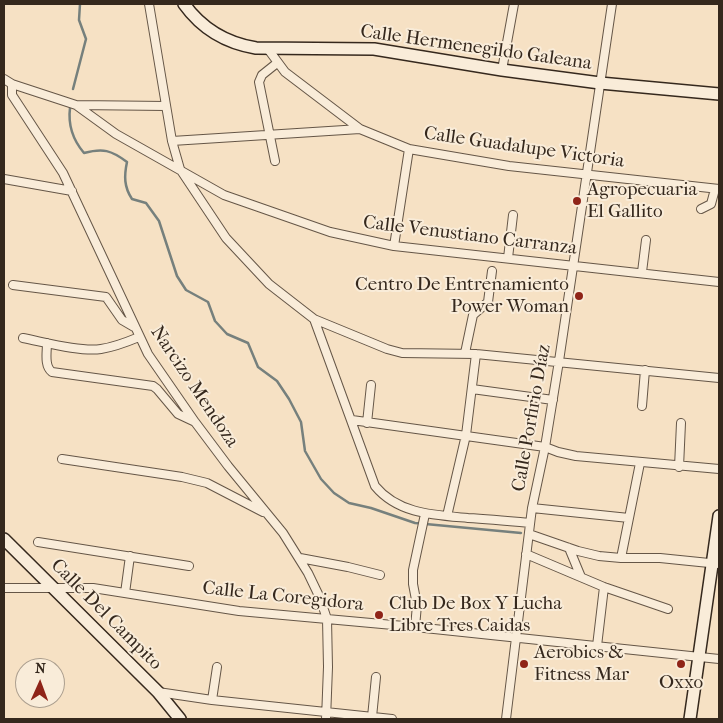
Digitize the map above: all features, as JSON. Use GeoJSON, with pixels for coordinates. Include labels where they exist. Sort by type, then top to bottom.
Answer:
{"type":"FeatureCollection","features":[{"type":"Feature","properties":{"kind":"street"},"geometry":{"type":"LineString","coordinates":[[150,4],[172,141],[180,169],[226,238],[269,284],[314,319],[388,350],[402,353],[465,353],[719,378]]}},
{"type":"Feature","properties":{"kind":"street","name":"Calle Hermenegildo Galeana"},"geometry":{"type":"LineString","coordinates":[[184,4],[202,25],[218,37],[239,45],[268,49],[374,49],[502,70],[719,94]]}},
{"type":"Feature","properties":{"kind":"street"},"geometry":{"type":"LineString","coordinates":[[502,70],[514,4]]}},
{"type":"Feature","properties":{"kind":"street","name":"Calle Porfirio Díaz"},"geometry":{"type":"LineString","coordinates":[[506,719],[532,508],[553,400],[612,4]]}},
{"type":"Feature","properties":{"kind":"street","name":"Calle Guadalupe Victoria"},"geometry":{"type":"LineString","coordinates":[[268,49],[277,63],[295,81],[360,129],[408,149],[484,162],[717,189]]}},
{"type":"Feature","properties":{"kind":"street"},"geometry":{"type":"LineString","coordinates":[[275,161],[259,82],[262,75],[277,63]]}},
{"type":"Feature","properties":{"kind":"street","name":"Calle Venustiano Carranza"},"geometry":{"type":"LineString","coordinates":[[4,79],[12,84],[76,105],[116,134],[224,195],[330,232],[394,246],[719,282]]}},
{"type":"Feature","properties":{"kind":"street","name":"Narcizo Mendoza"},"geometry":{"type":"LineString","coordinates":[[12,84],[8,95],[53,156],[72,191],[139,337],[165,380],[195,422],[266,514],[283,533],[300,558],[320,598],[327,619],[326,716]]}},
{"type":"Feature","properties":{"kind":"street"},"geometry":{"type":"LineString","coordinates":[[76,105],[166,106]]}},
{"type":"Feature","properties":{"kind":"street"},"geometry":{"type":"LineString","coordinates":[[172,141],[360,129]]}},
{"type":"Feature","properties":{"kind":"street"},"geometry":{"type":"LineString","coordinates":[[394,246],[408,149]]}},
{"type":"Feature","properties":{"kind":"street"},"geometry":{"type":"LineString","coordinates":[[4,179],[72,191]]}},
{"type":"Feature","properties":{"kind":"street"},"geometry":{"type":"LineString","coordinates":[[701,209],[711,204],[717,189]]}},
{"type":"Feature","properties":{"kind":"street"},"geometry":{"type":"LineString","coordinates":[[508,258],[514,215]]}},
{"type":"Feature","properties":{"kind":"street"},"geometry":{"type":"LineString","coordinates":[[642,272],[646,240]]}},
{"type":"Feature","properties":{"kind":"street"},"geometry":{"type":"LineString","coordinates":[[465,353],[473,315],[484,306],[490,297],[492,271]]}},
{"type":"Feature","properties":{"kind":"street"},"geometry":{"type":"LineString","coordinates":[[13,285],[106,297],[122,320],[134,327]]}},
{"type":"Feature","properties":{"kind":"street"},"geometry":{"type":"LineString","coordinates":[[314,319],[375,486],[384,496],[424,517],[447,516],[530,523]]}},
{"type":"Feature","properties":{"kind":"street"},"geometry":{"type":"LineString","coordinates":[[23,338],[99,350],[111,348],[139,337]]}},
{"type":"Feature","properties":{"kind":"street"},"geometry":{"type":"LineString","coordinates":[[47,343],[48,370],[153,386],[158,389],[178,414],[195,422]]}},
{"type":"Feature","properties":{"kind":"street"},"geometry":{"type":"LineString","coordinates":[[447,516],[466,435],[476,354]]}},
{"type":"Feature","properties":{"kind":"street"},"geometry":{"type":"LineString","coordinates":[[642,406],[645,370]]}},
{"type":"Feature","properties":{"kind":"street"},"geometry":{"type":"LineString","coordinates":[[366,423],[371,385]]}},
{"type":"Feature","properties":{"kind":"street"},"geometry":{"type":"LineString","coordinates":[[472,389],[553,400]]}},
{"type":"Feature","properties":{"kind":"street"},"geometry":{"type":"LineString","coordinates":[[352,420],[545,447],[566,454],[679,467],[719,469]]}},
{"type":"Feature","properties":{"kind":"street"},"geometry":{"type":"LineString","coordinates":[[679,467],[682,423]]}},
{"type":"Feature","properties":{"kind":"street"},"geometry":{"type":"LineString","coordinates":[[62,459],[182,476],[207,482],[266,514]]}},
{"type":"Feature","properties":{"kind":"street"},"geometry":{"type":"LineString","coordinates":[[621,558],[640,463]]}},
{"type":"Feature","properties":{"kind":"street"},"geometry":{"type":"LineString","coordinates":[[532,508],[630,518]]}},
{"type":"Feature","properties":{"kind":"street"},"geometry":{"type":"LineString","coordinates":[[690,719],[716,564],[719,516]]}},
{"type":"Feature","properties":{"kind":"street"},"geometry":{"type":"LineString","coordinates":[[415,627],[417,605],[412,577],[424,517]]}},
{"type":"Feature","properties":{"kind":"street"},"geometry":{"type":"LineString","coordinates":[[529,534],[568,548],[599,556],[660,558],[716,564]]}},
{"type":"Feature","properties":{"kind":"street","name":"Calle Del Campito"},"geometry":{"type":"LineString","coordinates":[[4,539],[158,692],[180,719]]}},
{"type":"Feature","properties":{"kind":"street"},"geometry":{"type":"LineString","coordinates":[[38,542],[189,566]]}},
{"type":"Feature","properties":{"kind":"street"},"geometry":{"type":"LineString","coordinates":[[568,548],[581,577]]}},
{"type":"Feature","properties":{"kind":"street"},"geometry":{"type":"LineString","coordinates":[[526,554],[604,587],[668,609]]}},
{"type":"Feature","properties":{"kind":"street"},"geometry":{"type":"LineString","coordinates":[[124,593],[130,556]]}},
{"type":"Feature","properties":{"kind":"street"},"geometry":{"type":"LineString","coordinates":[[300,558],[380,575]]}},
{"type":"Feature","properties":{"kind":"street","name":"Calle La Coregidora"},"geometry":{"type":"LineString","coordinates":[[4,588],[84,587],[239,610],[719,659]]}},
{"type":"Feature","properties":{"kind":"street"},"geometry":{"type":"LineString","coordinates":[[597,646],[604,587]]}},
{"type":"Feature","properties":{"kind":"street"},"geometry":{"type":"LineString","coordinates":[[212,700],[217,667]]}},
{"type":"Feature","properties":{"kind":"street"},"geometry":{"type":"LineString","coordinates":[[372,717],[376,677]]}},
{"type":"Feature","properties":{"kind":"street"},"geometry":{"type":"LineString","coordinates":[[158,692],[326,716],[392,719]]}},
{"type":"Feature","properties":{"kind":"waterway"},"geometry":{"type":"LineString","coordinates":[[73,89],[86,39],[79,20],[80,4]]}},
{"type":"Feature","properties":{"kind":"waterway"},"geometry":{"type":"LineString","coordinates":[[70,108],[72,132],[84,153],[107,151],[127,162],[125,177],[127,190],[132,199],[146,203],[159,221],[177,276],[186,290],[208,302],[215,321],[227,334],[248,343],[258,367],[277,381],[301,422],[305,451],[321,479],[334,493],[349,503],[371,508],[415,523],[521,533]]}},
{"type":"Feature","properties":{"kind":"place","name":"Agropecuaria El Gallito"},"geometry":{"type":"Point","coordinates":[577,201]}},
{"type":"Feature","properties":{"kind":"place","name":"Centro De Entrenamiento Power Woman"},"geometry":{"type":"Point","coordinates":[579,296]}},
{"type":"Feature","properties":{"kind":"place","name":"Club De Box Y Lucha Libre Tres Caidas"},"geometry":{"type":"Point","coordinates":[379,615]}},
{"type":"Feature","properties":{"kind":"place","name":"Aerobics & Fitness Mar"},"geometry":{"type":"Point","coordinates":[524,664]}},
{"type":"Feature","properties":{"kind":"place","name":"Oxxo"},"geometry":{"type":"Point","coordinates":[681,664]}}]}
